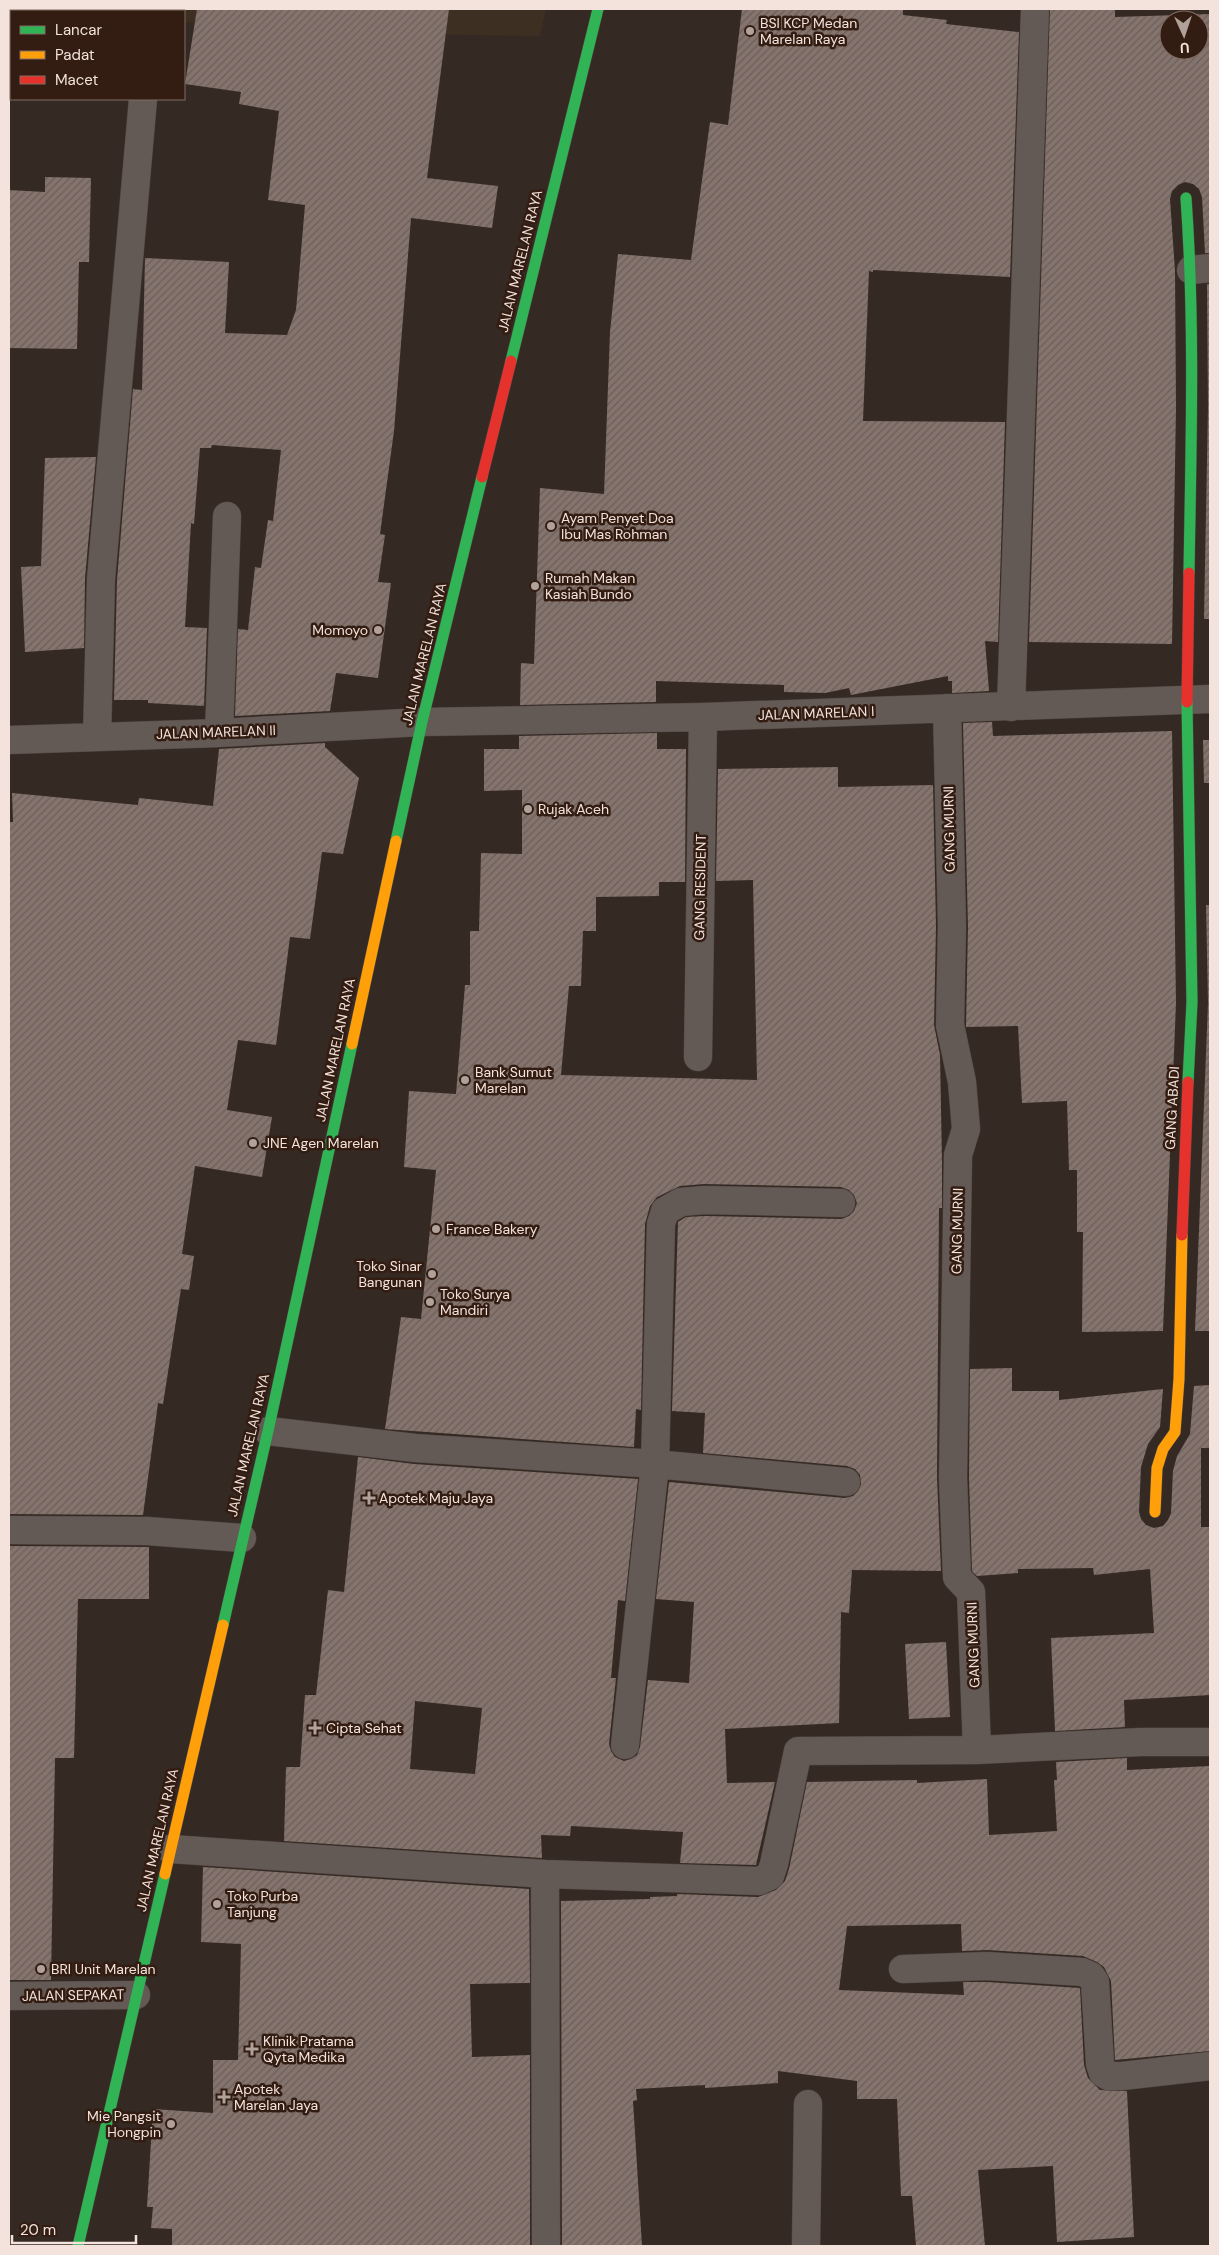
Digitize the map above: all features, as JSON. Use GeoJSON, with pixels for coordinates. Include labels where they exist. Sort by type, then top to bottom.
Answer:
{"type":"FeatureCollection","features":[{"type":"Feature","properties":{"kind":"main road","name":"JALAN MARELAN RAYA"},"geometry":{"type":"LineString","coordinates":[[78,2246],[268,1431],[422,722],[598,9]]}},
{"type":"Feature","properties":{"kind":"main road","name":"GANG ABADI"},"geometry":{"type":"LineString","coordinates":[[1155,1512],[1158,1468],[1163,1449],[1175,1432],[1179,1379],[1179,1293],[1192,1002],[1199,700],[1192,407],[1201,269],[1186,198]]}},
{"type":"Feature","properties":{"kind":"street"},"geometry":{"type":"LineString","coordinates":[[1011,706],[1035,9]]}},
{"type":"Feature","properties":{"kind":"street"},"geometry":{"type":"LineString","coordinates":[[97,737],[101,579],[143,100]]}},
{"type":"Feature","properties":{"kind":"street"},"geometry":{"type":"LineString","coordinates":[[219,733],[227,516]]}},
{"type":"Feature","properties":{"kind":"street","name":"JALAN MARELAN I"},"geometry":{"type":"LineString","coordinates":[[422,722],[703,717],[1199,700]]}},
{"type":"Feature","properties":{"kind":"street","name":"GANG MURNI"},"geometry":{"type":"LineString","coordinates":[[947,708],[952,926],[950,1025],[962,1082],[966,1129],[958,1154],[953,1478],[957,1577],[971,1592],[977,1750]]}},
{"type":"Feature","properties":{"kind":"street","name":"GANG RESIDENT"},"geometry":{"type":"LineString","coordinates":[[698,1057],[703,717]]}},
{"type":"Feature","properties":{"kind":"street","name":"JALAN MARELAN II"},"geometry":{"type":"LineString","coordinates":[[9,740],[219,733],[422,722]]}},
{"type":"Feature","properties":{"kind":"street"},"geometry":{"type":"LineString","coordinates":[[625,1744],[655,1464],[661,1224],[665,1211],[681,1202],[704,1200],[841,1203]]}},
{"type":"Feature","properties":{"kind":"street"},"geometry":{"type":"LineString","coordinates":[[268,1431],[415,1448],[655,1464],[846,1482]]}},
{"type":"Feature","properties":{"kind":"street"},"geometry":{"type":"LineString","coordinates":[[9,1530],[146,1531],[242,1538]]}},
{"type":"Feature","properties":{"kind":"street"},"geometry":{"type":"LineString","coordinates":[[170,1849],[546,1874],[760,1881],[770,1876],[774,1864],[798,1751],[977,1750],[1141,1742],[1210,1742]]}},
{"type":"Feature","properties":{"kind":"street"},"geometry":{"type":"LineString","coordinates":[[546,1874],[546,2246]]}},
{"type":"Feature","properties":{"kind":"street"},"geometry":{"type":"LineString","coordinates":[[903,1970],[986,1966],[1082,1972],[1091,1976],[1095,1982],[1100,2064],[1103,2072],[1108,2076],[1210,2066]]}},
{"type":"Feature","properties":{"kind":"street","name":"JALAN SEPAKAT"},"geometry":{"type":"LineString","coordinates":[[9,1996],[136,1994]]}},
{"type":"Feature","properties":{"kind":"street"},"geometry":{"type":"LineString","coordinates":[[806,2246],[808,2104]]}},
{"type":"Feature","properties":{"kind":"shaded area"},"geometry":{"type":"Polygon","coordinates":[[[546,9],[540,36],[296,32],[185,22],[185,10],[162,10],[546,9]]]}},
{"type":"Feature","properties":{"kind":"building"},"geometry":{"type":"Polygon","coordinates":[[[197,9],[449,9],[427,178],[498,186],[492,228],[411,218],[394,431],[380,534],[385,535],[378,582],[391,583],[378,678],[336,673],[330,711],[235,716],[238,629],[248,630],[255,567],[261,568],[268,520],[273,521],[281,450],[212,445],[211,448],[200,448],[194,524],[191,523],[185,627],[207,628],[204,706],[148,703],[148,700],[114,700],[117,580],[133,389],[142,390],[145,258],[229,262],[225,333],[287,335],[296,310],[305,205],[268,200],[279,111],[239,104],[241,92],[185,84],[197,9]]]}},
{"type":"Feature","properties":{"kind":"building"},"geometry":{"type":"Polygon","coordinates":[[[742,9],[903,9],[903,15],[947,20],[946,24],[1019,32],[1010,277],[869,271],[863,421],[1005,422],[998,642],[985,641],[989,691],[952,693],[952,681],[948,681],[948,676],[851,695],[849,688],[825,693],[784,692],[784,685],[656,681],[656,702],[520,705],[521,663],[534,664],[540,488],[604,494],[610,332],[618,254],[691,260],[710,122],[728,125],[742,9]]]}},
{"type":"Feature","properties":{"kind":"building"},"geometry":{"type":"Polygon","coordinates":[[[1050,9],[1115,9],[1115,17],[1159,16],[1159,60],[1209,60],[1210,14],[1210,253],[1205,253],[1202,197],[1199,189],[1193,184],[1185,182],[1178,185],[1172,191],[1170,199],[1175,271],[1176,407],[1172,644],[1029,642],[1050,9]]]}},
{"type":"Feature","properties":{"kind":"building"},"geometry":{"type":"Polygon","coordinates":[[[45,177],[91,178],[89,262],[79,262],[77,349],[9,348],[9,190],[45,192],[45,177]]]}},
{"type":"Feature","properties":{"kind":"building"},"geometry":{"type":"Polygon","coordinates":[[[1207,284],[1210,284],[1210,619],[1204,619],[1208,407],[1207,284]]]}},
{"type":"Feature","properties":{"kind":"building"},"geometry":{"type":"Polygon","coordinates":[[[96,457],[85,578],[84,648],[25,652],[21,567],[41,566],[45,458],[96,457]]]}},
{"type":"Feature","properties":{"kind":"building"},"geometry":{"type":"Polygon","coordinates":[[[992,722],[993,736],[1172,731],[1176,1002],[1163,1331],[1082,1332],[1083,1232],[1077,1232],[1077,1170],[1069,1170],[1067,1101],[1022,1103],[1018,1026],[966,1027],[968,926],[963,723],[992,722]]]}},
{"type":"Feature","properties":{"kind":"building"},"geometry":{"type":"Polygon","coordinates":[[[657,733],[657,749],[686,749],[685,882],[659,882],[659,896],[596,897],[596,931],[583,931],[581,986],[569,986],[561,1075],[757,1080],[753,880],[716,881],[718,769],[838,767],[838,787],[933,785],[936,926],[934,1025],[940,1055],[942,1163],[942,1208],[939,1208],[937,1478],[941,1571],[852,1570],[849,1613],[841,1612],[839,1723],[725,1729],[727,1783],[775,1782],[756,1865],[680,1863],[683,1832],[571,1826],[570,1836],[541,1835],[542,1858],[284,1841],[286,1767],[300,1767],[305,1695],[316,1695],[328,1590],[344,1592],[358,1457],[414,1464],[638,1479],[625,1601],[618,1600],[611,1678],[616,1678],[609,1744],[615,1757],[624,1761],[637,1755],[640,1747],[648,1680],[689,1683],[694,1602],[656,1599],[669,1482],[845,1498],[853,1496],[861,1484],[860,1475],[855,1469],[847,1466],[703,1453],[705,1413],[672,1411],[678,1222],[686,1217],[705,1216],[841,1219],[849,1216],[854,1211],[857,1203],[854,1195],[849,1190],[841,1187],[704,1184],[680,1186],[657,1197],[650,1206],[645,1224],[641,1410],[636,1409],[634,1447],[385,1429],[401,1317],[421,1319],[436,1170],[404,1167],[409,1091],[456,1094],[465,985],[470,985],[470,931],[479,931],[481,853],[522,854],[522,790],[484,791],[484,749],[519,749],[519,736],[657,733]],[[415,1701],[410,1769],[475,1774],[482,1708],[415,1701]]]}},
{"type":"Feature","properties":{"kind":"building"},"geometry":{"type":"Polygon","coordinates":[[[1203,740],[1210,740],[1210,783],[1204,783],[1203,740]]]}},
{"type":"Feature","properties":{"kind":"building"},"geometry":{"type":"Polygon","coordinates":[[[325,743],[325,747],[359,778],[343,854],[322,852],[310,939],[290,937],[276,1045],[238,1040],[227,1110],[272,1117],[262,1177],[195,1166],[182,1254],[194,1256],[189,1290],[181,1289],[163,1404],[158,1403],[143,1515],[9,1514],[9,822],[13,822],[12,793],[138,805],[139,798],[213,806],[219,749],[325,743]]]}},
{"type":"Feature","properties":{"kind":"building"},"geometry":{"type":"Polygon","coordinates":[[[1206,905],[1210,905],[1210,1331],[1195,1331],[1208,1003],[1206,905]]]}},
{"type":"Feature","properties":{"kind":"building"},"geometry":{"type":"Polygon","coordinates":[[[1012,1368],[1012,1391],[1059,1391],[1059,1400],[1163,1389],[1160,1427],[1148,1444],[1141,1467],[1139,1512],[1141,1519],[1146,1525],[1154,1528],[1163,1526],[1171,1513],[1173,1471],[1177,1456],[1190,1434],[1194,1386],[1210,1385],[1210,1448],[1201,1448],[1201,1527],[1210,1527],[1210,1695],[1124,1700],[1125,1727],[1055,1731],[1051,1638],[1154,1633],[1150,1569],[1094,1575],[1093,1568],[1018,1569],[1018,1573],[977,1576],[972,1571],[969,1478],[970,1369],[1012,1368]]]}},
{"type":"Feature","properties":{"kind":"building"},"geometry":{"type":"Polygon","coordinates":[[[9,1546],[149,1547],[149,1599],[78,1599],[74,1758],[55,1758],[51,1980],[9,1980],[9,1546]]]}},
{"type":"Feature","properties":{"kind":"building"},"geometry":{"type":"Polygon","coordinates":[[[946,1642],[950,1717],[909,1719],[905,1644],[946,1642]]]}},
{"type":"Feature","properties":{"kind":"building"},"geometry":{"type":"Polygon","coordinates":[[[1127,1758],[1127,1770],[1210,1766],[1210,2051],[1115,2060],[1111,1981],[1104,1967],[1083,1956],[988,1950],[962,1951],[961,1924],[847,1926],[839,1990],[964,1995],[963,1982],[1080,1988],[1084,2065],[1088,2078],[1100,2090],[1127,2091],[1134,2237],[1057,2242],[1053,2166],[978,2170],[985,2246],[916,2246],[912,2196],[901,2196],[897,2099],[857,2099],[857,2081],[778,2071],[778,2083],[705,2088],[705,2085],[636,2089],[637,2100],[633,2101],[642,2246],[562,2246],[561,1901],[650,1899],[650,1897],[677,1896],[677,1894],[758,1897],[776,1890],[785,1881],[789,1869],[807,1782],[917,1780],[917,1783],[987,1779],[989,1835],[1057,1831],[1054,1780],[1057,1780],[1056,1762],[1127,1758]]]}},
{"type":"Feature","properties":{"kind":"building"},"geometry":{"type":"Polygon","coordinates":[[[203,1867],[529,1889],[530,1983],[470,1984],[472,2057],[530,2055],[530,2246],[172,2246],[172,2229],[151,2228],[153,2207],[147,2207],[153,2109],[213,2113],[213,2060],[238,2060],[241,1944],[201,1942],[203,1867]]]}},
{"type":"Feature","properties":{"kind":"traffic: fast"},"geometry":{"type":"LineString","coordinates":[[511,361],[598,9]]}},
{"type":"Feature","properties":{"kind":"traffic: fast"},"geometry":{"type":"LineString","coordinates":[[1186,198],[1191,292],[1189,573]]}},
{"type":"Feature","properties":{"kind":"traffic: fast"},"geometry":{"type":"LineString","coordinates":[[396,841],[422,722],[482,477]]}},
{"type":"Feature","properties":{"kind":"traffic: fast"},"geometry":{"type":"LineString","coordinates":[[1187,702],[1192,1002],[1188,1082]]}},
{"type":"Feature","properties":{"kind":"traffic: fast"},"geometry":{"type":"LineString","coordinates":[[223,1625],[268,1431],[352,1044]]}},
{"type":"Feature","properties":{"kind":"traffic: fast"},"geometry":{"type":"LineString","coordinates":[[78,2246],[165,1874]]}},
{"type":"Feature","properties":{"kind":"traffic: slow"},"geometry":{"type":"LineString","coordinates":[[352,1044],[396,841]]}},
{"type":"Feature","properties":{"kind":"traffic: slow"},"geometry":{"type":"LineString","coordinates":[[1155,1512],[1157,1468],[1163,1449],[1175,1432],[1179,1379],[1182,1235]]}},
{"type":"Feature","properties":{"kind":"traffic: slow"},"geometry":{"type":"LineString","coordinates":[[165,1874],[223,1625]]}},
{"type":"Feature","properties":{"kind":"traffic: jam"},"geometry":{"type":"LineString","coordinates":[[482,477],[511,361]]}},
{"type":"Feature","properties":{"kind":"traffic: jam"},"geometry":{"type":"LineString","coordinates":[[1187,702],[1189,573]]}},
{"type":"Feature","properties":{"kind":"traffic: jam"},"geometry":{"type":"LineString","coordinates":[[1182,1235],[1188,1082]]}},
{"type":"Feature","properties":{"kind":"place","name":"BSI KCP Medan Marelan Raya"},"geometry":{"type":"Point","coordinates":[750,31]}},
{"type":"Feature","properties":{"kind":"place","name":"Ayam Penyet Doa Ibu Mas Rohman"},"geometry":{"type":"Point","coordinates":[551,526]}},
{"type":"Feature","properties":{"kind":"place","name":"Rumah Makan Kasiah Bundo"},"geometry":{"type":"Point","coordinates":[535,586]}},
{"type":"Feature","properties":{"kind":"place","name":"Momoyo"},"geometry":{"type":"Point","coordinates":[378,630]}},
{"type":"Feature","properties":{"kind":"place","name":"Rujak Aceh"},"geometry":{"type":"Point","coordinates":[528,809]}},
{"type":"Feature","properties":{"kind":"place","name":"Bank Sumut Marelan"},"geometry":{"type":"Point","coordinates":[465,1080]}},
{"type":"Feature","properties":{"kind":"place","name":"JNE Agen Marelan"},"geometry":{"type":"Point","coordinates":[253,1143]}},
{"type":"Feature","properties":{"kind":"place","name":"France Bakery"},"geometry":{"type":"Point","coordinates":[436,1229]}},
{"type":"Feature","properties":{"kind":"place","name":"Toko Sinar Bangunan"},"geometry":{"type":"Point","coordinates":[432,1274]}},
{"type":"Feature","properties":{"kind":"place","name":"Toko Surya Mandiri"},"geometry":{"type":"Point","coordinates":[430,1302]}},
{"type":"Feature","properties":{"kind":"place","name":"Apotek Maju Jaya"},"geometry":{"type":"Point","coordinates":[369,1498]}},
{"type":"Feature","properties":{"kind":"place","name":"Cipta Sehat"},"geometry":{"type":"Point","coordinates":[315,1728]}},
{"type":"Feature","properties":{"kind":"place","name":"Toko Purba Tanjung"},"geometry":{"type":"Point","coordinates":[217,1904]}},
{"type":"Feature","properties":{"kind":"place","name":"BRI Unit Marelan"},"geometry":{"type":"Point","coordinates":[41,1969]}},
{"type":"Feature","properties":{"kind":"place","name":"Klinik Pratama Qyta Medika"},"geometry":{"type":"Point","coordinates":[252,2049]}},
{"type":"Feature","properties":{"kind":"place","name":"Apotek Marelan Jaya"},"geometry":{"type":"Point","coordinates":[224,2097]}},
{"type":"Feature","properties":{"kind":"place","name":"Mie Pangsit Hongpin"},"geometry":{"type":"Point","coordinates":[171,2124]}}]}
